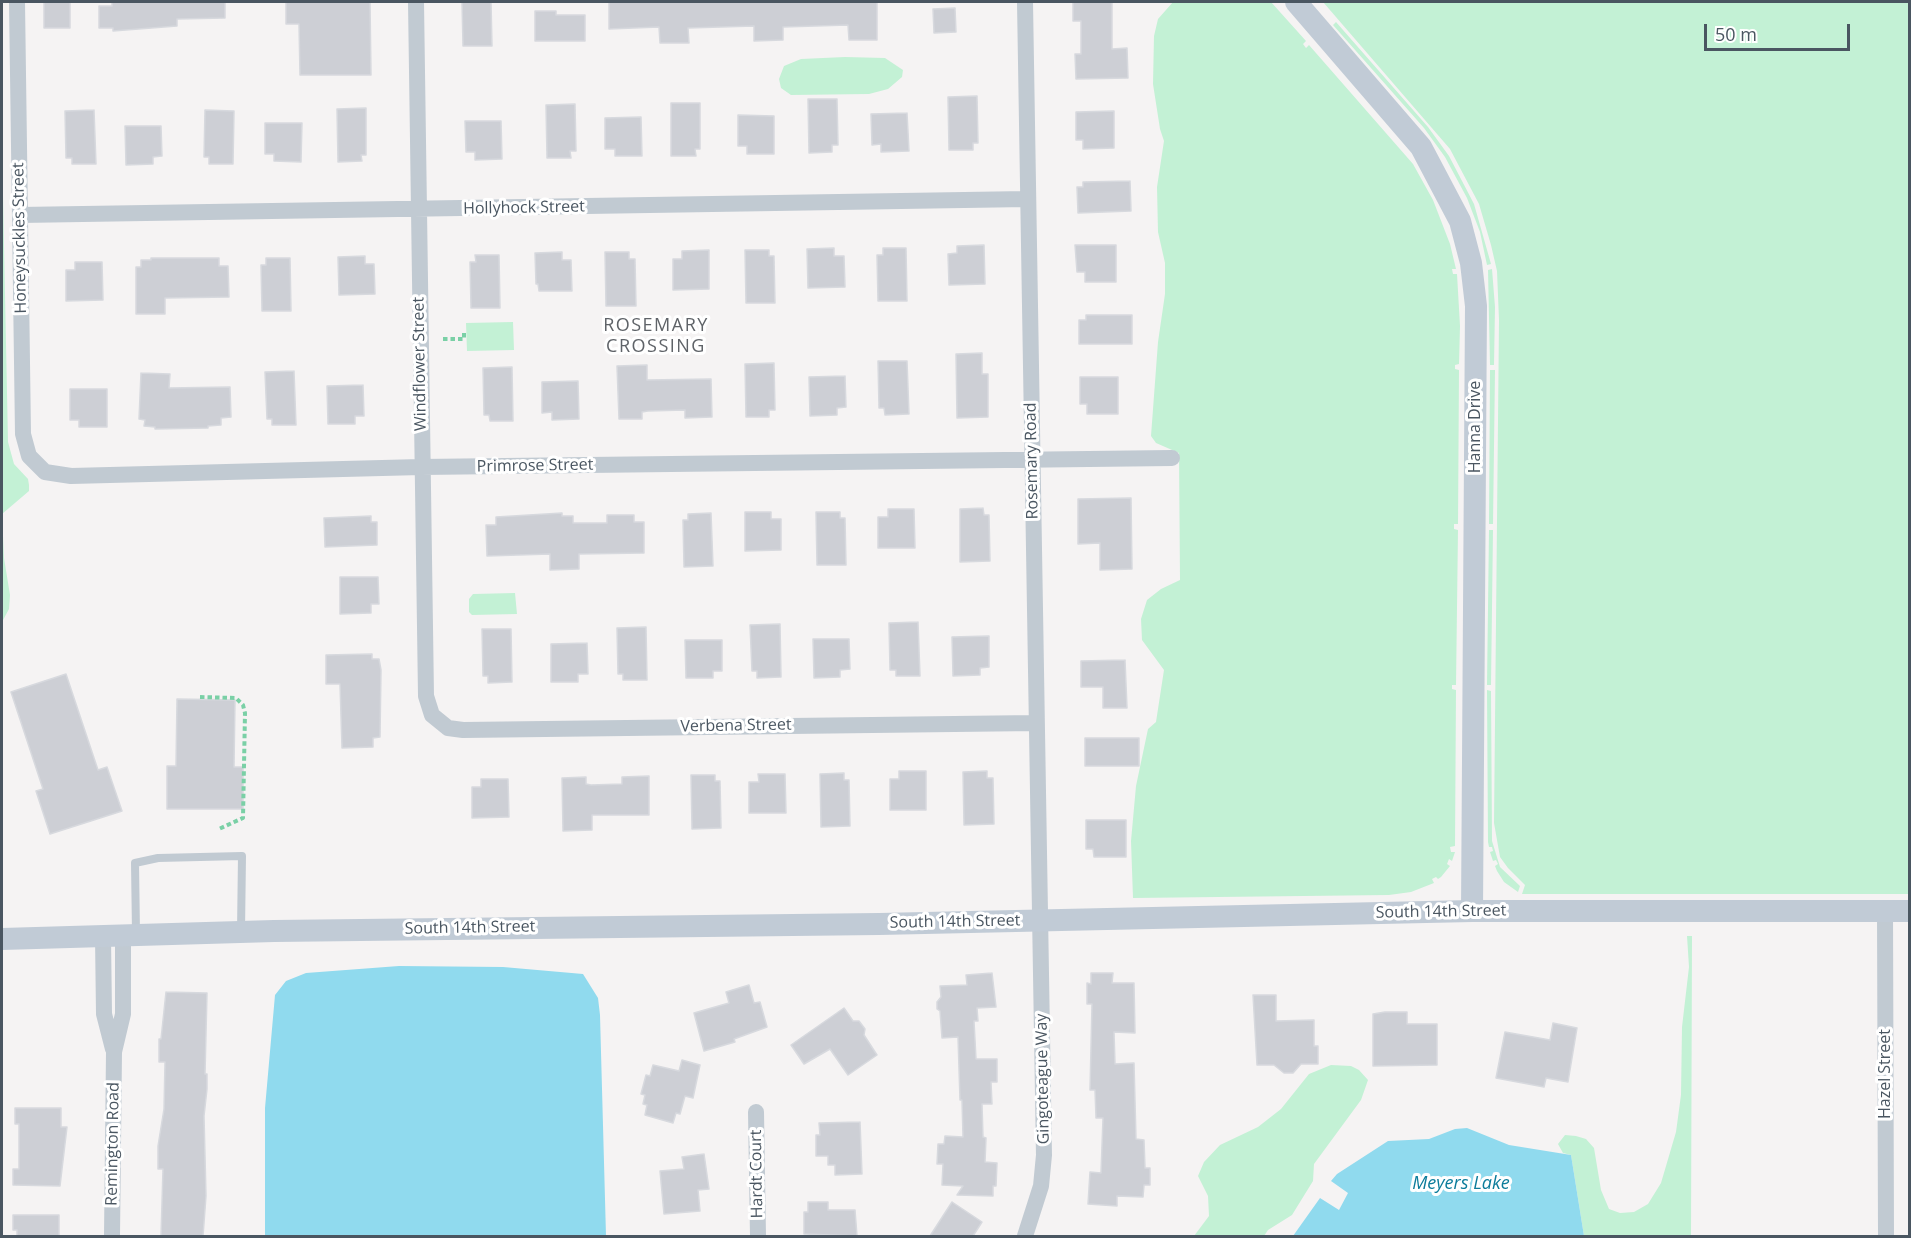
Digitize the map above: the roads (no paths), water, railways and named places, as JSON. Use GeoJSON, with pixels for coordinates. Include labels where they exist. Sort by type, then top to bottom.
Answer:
{"type":"FeatureCollection","features":[{"type":"Feature","properties":{"kind":"main road","name":"Hanna Drive"},"geometry":{"type":"LineString","coordinates":[[1296,2],[1421,147],[1460,221],[1471,263],[1476,306],[1472,911]]}},
{"type":"Feature","properties":{"kind":"main road","name":"South 14th Street"},"geometry":{"type":"LineString","coordinates":[[2,939],[241,932],[1472,911],[1910,911]]}},
{"type":"Feature","properties":{"kind":"street","name":"Honeysuckles Street"},"geometry":{"type":"LineString","coordinates":[[17,2],[23,434],[29,456],[40,469]]}},
{"type":"Feature","properties":{"kind":"street","name":"Windflower Street"},"geometry":{"type":"LineString","coordinates":[[416,2],[426,696],[432,715],[439,722]]}},
{"type":"Feature","properties":{"kind":"street","name":"Rosemary Road"},"geometry":{"type":"LineString","coordinates":[[1025,2],[1040,920]]}},
{"type":"Feature","properties":{"kind":"street","name":"Hollyhock Street"},"geometry":{"type":"LineString","coordinates":[[20,215],[1027,199]]}},
{"type":"Feature","properties":{"kind":"street","name":"Primrose Street"},"geometry":{"type":"LineString","coordinates":[[40,469],[51,474],[71,476],[421,467],[1172,458]]}},
{"type":"Feature","properties":{"kind":"street","name":"Verbena Street"},"geometry":{"type":"LineString","coordinates":[[439,722],[448,728],[463,730],[1036,723]]}},
{"type":"Feature","properties":{"kind":"street","name":"Hazel Street"},"geometry":{"type":"LineString","coordinates":[[1885,911],[1886,1236]]}},
{"type":"Feature","properties":{"kind":"street","name":"Gingoteague Way"},"geometry":{"type":"LineString","coordinates":[[1025,1236],[1041,1186],[1044,1155],[1040,920]]}},
{"type":"Feature","properties":{"kind":"street","name":"Remington Road"},"geometry":{"type":"LineString","coordinates":[[112,1236],[114,1052],[123,1014],[120,936]]}},
{"type":"Feature","properties":{"kind":"street","name":"Hardt Court"},"geometry":{"type":"LineString","coordinates":[[756,1112],[758,1236]]}},
{"type":"Feature","properties":{"kind":"lane"},"geometry":{"type":"LineString","coordinates":[[120,936],[135,863],[158,858],[242,856],[241,932]]}},
{"type":"Feature","properties":{"kind":"water"},"geometry":{"type":"Polygon","coordinates":[[[399,966],[503,967],[583,974],[598,998],[600,1015],[606,1236],[265,1236],[265,1108],[275,995],[286,981],[306,973],[399,966]]]}},
{"type":"Feature","properties":{"kind":"water","name":"Meyers Lake"},"geometry":{"type":"Polygon","coordinates":[[[1467,1128],[1509,1145],[1571,1155],[1584,1236],[1293,1236],[1320,1198],[1339,1210],[1348,1193],[1331,1181],[1337,1174],[1388,1141],[1429,1139],[1455,1129],[1467,1128]]]}},
{"type":"Feature","properties":{"kind":"district","name":"ROSEMARY CROSSING"},"geometry":{"type":"Point","coordinates":[656,336]}}]}
